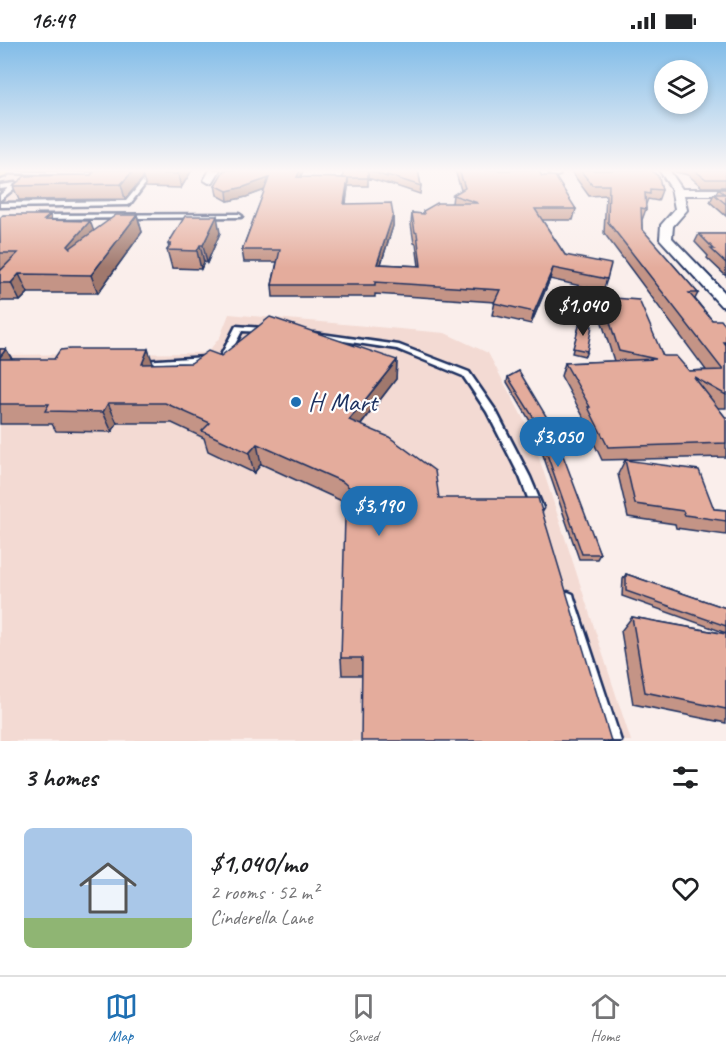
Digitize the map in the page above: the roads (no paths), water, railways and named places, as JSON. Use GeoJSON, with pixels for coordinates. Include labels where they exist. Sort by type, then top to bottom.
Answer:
{"type":"FeatureCollection","features":[{"type":"Feature","properties":{"kind":"street"},"geometry":{"type":"LineString","coordinates":[[680,203],[681,210],[667,225],[666,239],[726,303]]}},
{"type":"Feature","properties":{"kind":"lane"},"geometry":{"type":"LineString","coordinates":[[0,205],[129,203]]}},
{"type":"Feature","properties":{"kind":"lane"},"geometry":{"type":"LineString","coordinates":[[35,217],[239,216]]}},
{"type":"Feature","properties":{"kind":"lane"},"geometry":{"type":"LineString","coordinates":[[133,364],[225,358],[239,328],[274,331]]}},
{"type":"Feature","properties":{"kind":"lane"},"geometry":{"type":"LineString","coordinates":[[310,334],[399,347],[466,374],[491,411],[521,467],[540,518]]}},
{"type":"Feature","properties":{"kind":"lane"},"geometry":{"type":"LineString","coordinates":[[565,591],[614,741]]}},
{"type":"Feature","properties":{"kind":"place","name":"H Mart"},"geometry":{"type":"Point","coordinates":[296,402]}}]}
